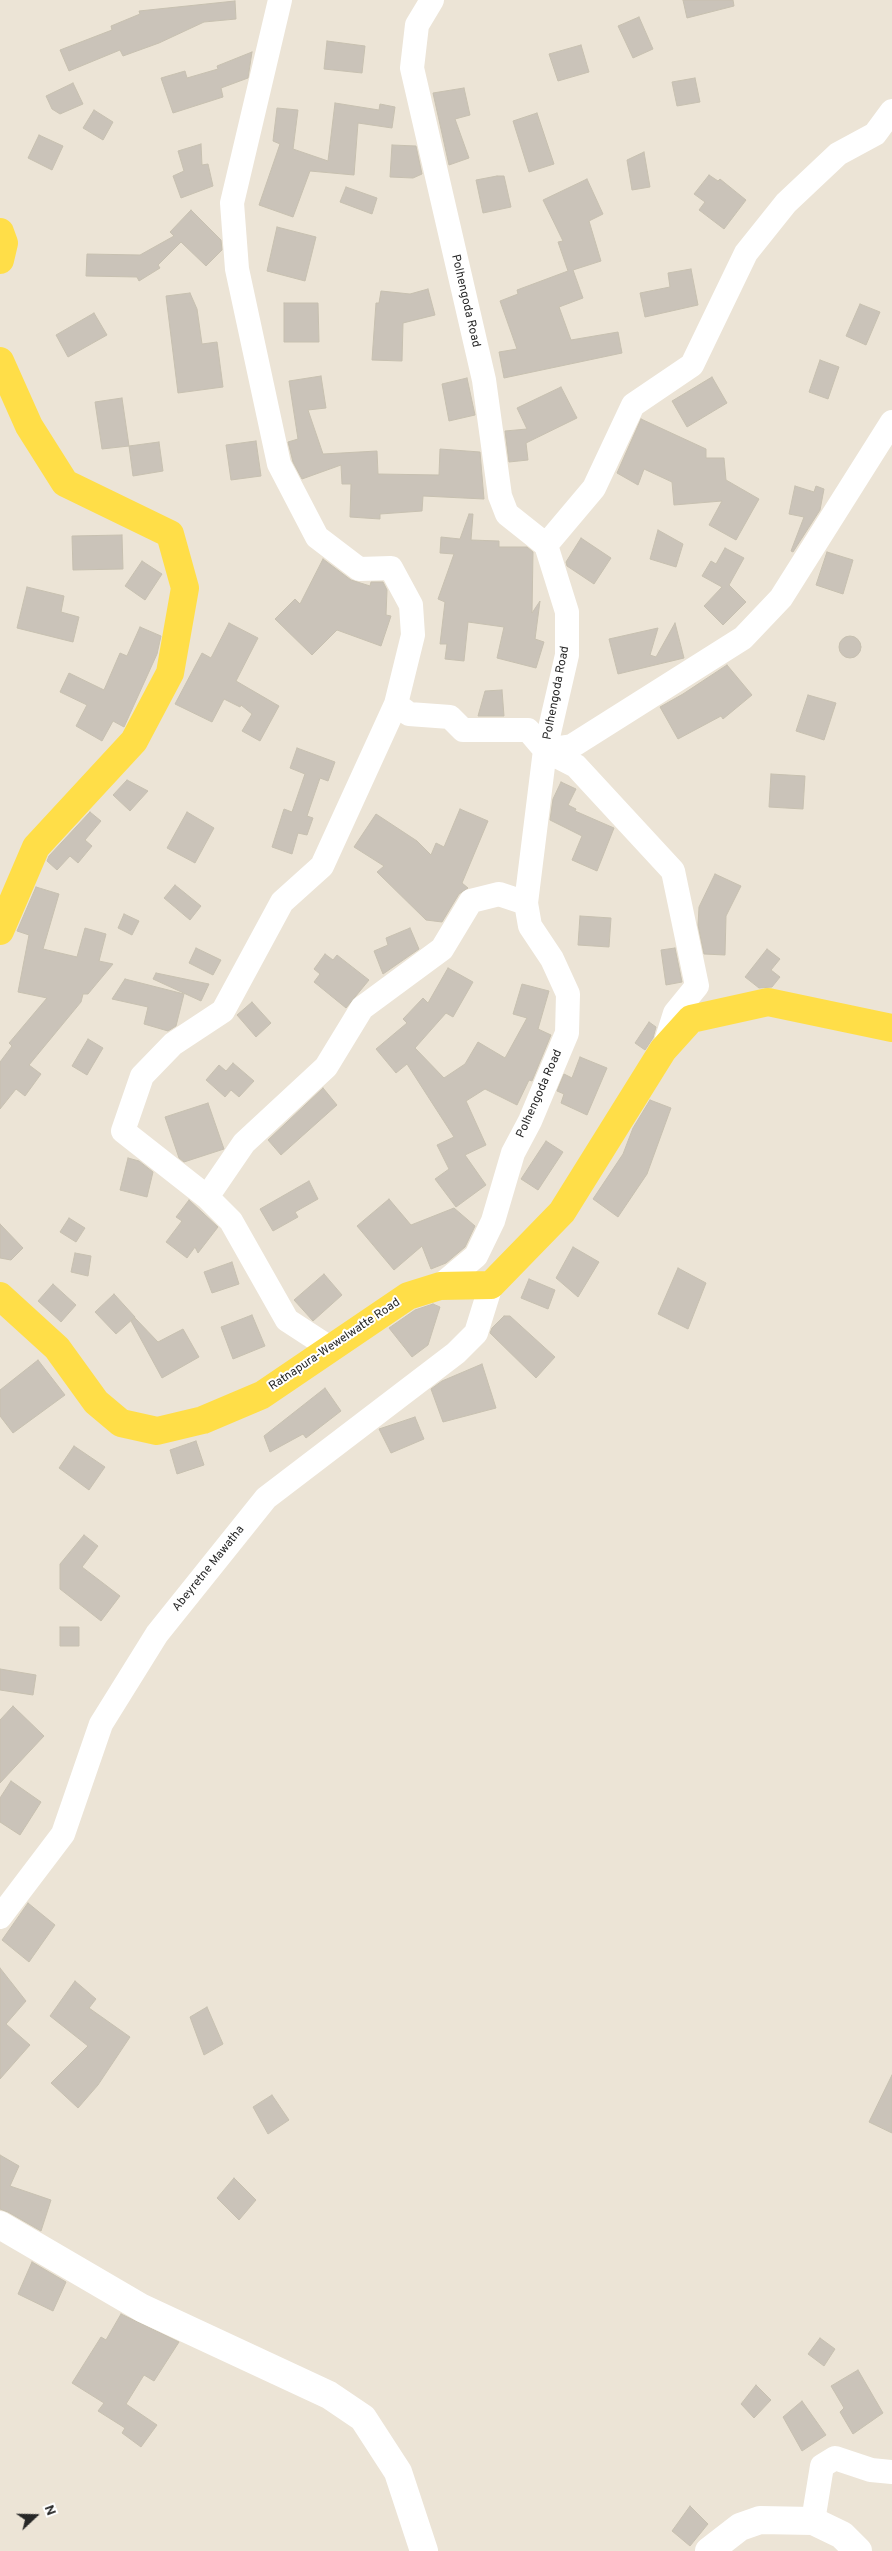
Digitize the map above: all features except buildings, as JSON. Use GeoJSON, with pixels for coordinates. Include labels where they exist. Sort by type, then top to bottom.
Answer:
{"type":"FeatureCollection","features":[{"type":"Feature","properties":{"kind":"main road"},"geometry":{"type":"LineString","coordinates":[[0,232],[4,243],[0,260]]}},
{"type":"Feature","properties":{"kind":"main road"},"geometry":{"type":"LineString","coordinates":[[0,361],[29,426],[65,483],[170,534],[185,588],[170,673],[134,741],[36,847],[0,931]]}},
{"type":"Feature","properties":{"kind":"main road"},"geometry":{"type":"LineString","coordinates":[[492,1284],[562,1212],[663,1050],[691,1019],[768,1002],[892,1028]]}},
{"type":"Feature","properties":{"kind":"main road","name":"Ratnapura-Wewelwatte Road"},"geometry":{"type":"LineString","coordinates":[[0,1296],[57,1348],[102,1407],[122,1423],[157,1431],[203,1420],[262,1395],[408,1296],[440,1286],[492,1284]]}},
{"type":"Feature","properties":{"kind":"street"},"geometry":{"type":"LineString","coordinates":[[280,0],[232,203],[237,269],[278,464],[317,537],[359,569],[392,568],[411,605],[413,636],[396,704],[322,866],[282,902],[224,1011],[173,1044],[142,1076],[123,1131],[206,1197],[231,1221],[287,1320],[330,1348]]}},
{"type":"Feature","properties":{"kind":"street","name":"Polhengoda Road"},"geometry":{"type":"LineString","coordinates":[[432,0],[417,26],[412,68],[484,380],[500,496],[507,514],[546,545],[567,612],[567,654],[545,750],[526,903],[530,926],[552,959],[568,994],[567,1033],[530,1122],[513,1153],[494,1221],[476,1256],[440,1286]]}},
{"type":"Feature","properties":{"kind":"street"},"geometry":{"type":"LineString","coordinates":[[546,545],[594,488],[633,405],[692,365],[746,253],[768,224],[786,203],[838,154],[876,134],[892,111]]}},
{"type":"Feature","properties":{"kind":"street"},"geometry":{"type":"LineString","coordinates":[[545,750],[572,746],[743,638],[782,598],[892,422]]}},
{"type":"Feature","properties":{"kind":"street"},"geometry":{"type":"LineString","coordinates":[[396,704],[409,714],[450,717],[464,730],[528,730],[545,750],[576,766],[673,872],[697,986],[675,1013],[663,1050]]}},
{"type":"Feature","properties":{"kind":"street"},"geometry":{"type":"LineString","coordinates":[[206,1197],[244,1143],[326,1067],[362,1008],[442,949],[471,901],[500,894],[526,903]]}},
{"type":"Feature","properties":{"kind":"street","name":"Abeyretne Mawatha"},"geometry":{"type":"LineString","coordinates":[[0,1917],[63,1834],[101,1724],[156,1634],[266,1498],[456,1353],[476,1333],[492,1284]]}},
{"type":"Feature","properties":{"kind":"street"},"geometry":{"type":"LineString","coordinates":[[0,2225],[142,2308],[329,2396],[363,2418],[398,2472],[424,2551]]}},
{"type":"Feature","properties":{"kind":"street"},"geometry":{"type":"LineString","coordinates":[[812,2521],[822,2466],[834,2458],[871,2470],[892,2472]]}},
{"type":"Feature","properties":{"kind":"street"},"geometry":{"type":"LineString","coordinates":[[709,2551],[740,2527],[760,2520],[812,2521],[842,2535],[858,2551]]}}]}
